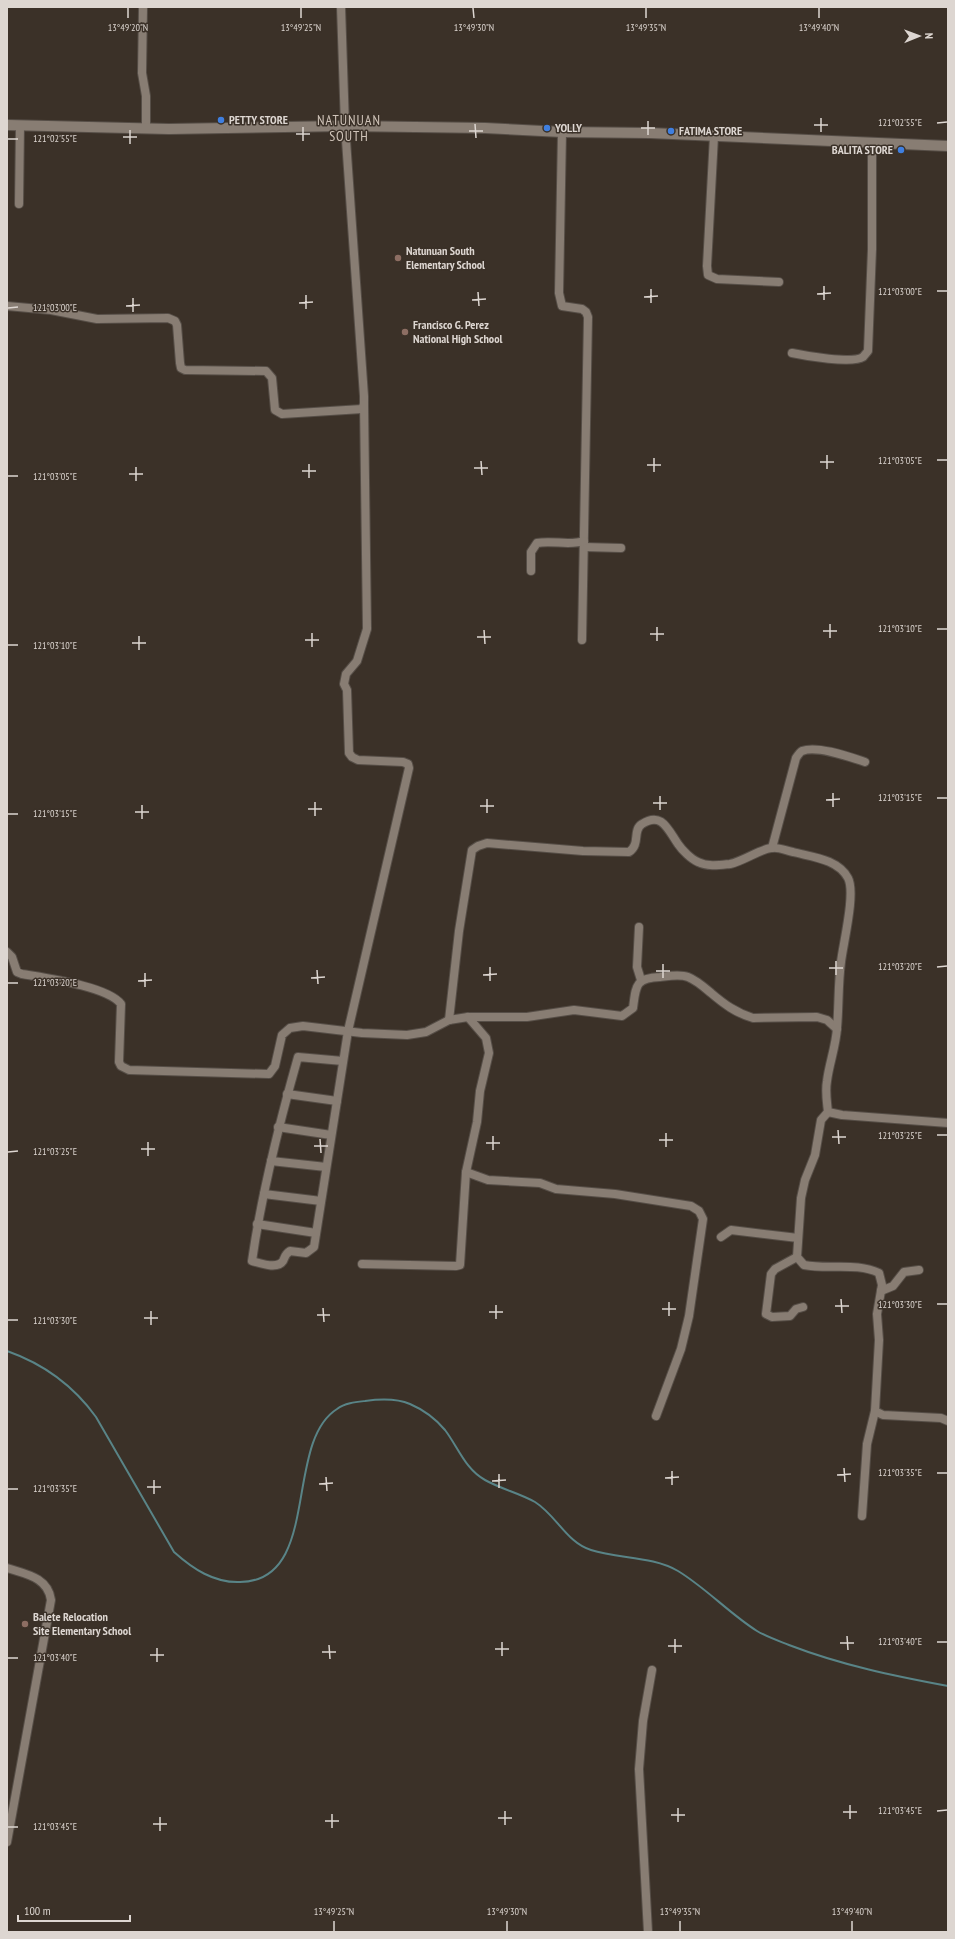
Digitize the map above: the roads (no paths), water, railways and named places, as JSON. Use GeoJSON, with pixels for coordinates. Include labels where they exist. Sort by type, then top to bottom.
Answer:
{"type":"FeatureCollection","features":[{"type":"Feature","properties":{"kind":"street"},"geometry":{"type":"LineString","coordinates":[[143,7],[142,73],[146,96],[146,128]]}},
{"type":"Feature","properties":{"kind":"street"},"geometry":{"type":"LineString","coordinates":[[341,7],[345,126],[364,404],[367,629],[357,661],[346,674],[344,684],[347,690],[350,753],[352,757],[358,760],[403,762],[408,764],[409,768],[348,1031],[314,1247],[306,1253],[290,1251],[279,1264],[272,1266],[252,1261],[257,1224],[278,1126],[298,1056],[343,1062]]}},
{"type":"Feature","properties":{"kind":"street"},"geometry":{"type":"LineString","coordinates":[[7,125],[146,128],[345,126],[485,128],[948,146]]}},
{"type":"Feature","properties":{"kind":"street"},"geometry":{"type":"LineString","coordinates":[[19,204],[20,125]]}},
{"type":"Feature","properties":{"kind":"street"},"geometry":{"type":"LineString","coordinates":[[562,132],[559,293],[562,306],[582,309],[586,312],[588,317],[582,640]]}},
{"type":"Feature","properties":{"kind":"street"},"geometry":{"type":"LineString","coordinates":[[714,136],[707,266],[708,276],[717,279],[778,282]]}},
{"type":"Feature","properties":{"kind":"street"},"geometry":{"type":"LineString","coordinates":[[792,353],[816,358],[860,359],[868,351],[872,249],[872,143]]}},
{"type":"Feature","properties":{"kind":"street"},"geometry":{"type":"LineString","coordinates":[[7,306],[51,310],[97,319],[168,318],[175,321],[177,325],[181,368],[185,370],[266,371],[272,378],[275,410],[282,414],[356,410],[362,408],[364,404]]}},
{"type":"Feature","properties":{"kind":"street"},"geometry":{"type":"LineString","coordinates":[[531,571],[531,552],[538,543],[545,541],[621,548]]}},
{"type":"Feature","properties":{"kind":"street"},"geometry":{"type":"LineString","coordinates":[[772,848],[796,758],[801,751],[811,749],[840,754],[865,762]]}},
{"type":"Feature","properties":{"kind":"street"},"geometry":{"type":"LineString","coordinates":[[449,1020],[459,931],[470,856],[472,850],[478,846],[487,844],[583,851],[629,852],[636,844],[637,832],[640,825],[649,820],[655,820],[662,822],[667,827],[679,846],[696,861],[705,865],[731,864],[746,860],[772,848],[823,859],[844,871],[849,880],[851,891],[846,939],[841,962],[837,1029],[826,1083],[828,1112],[821,1120],[815,1155],[804,1180],[797,1257],[804,1265],[813,1267],[873,1270],[879,1273],[882,1284],[877,1314],[879,1340],[875,1411],[867,1444],[862,1516]]}},
{"type":"Feature","properties":{"kind":"street"},"geometry":{"type":"LineString","coordinates":[[639,927],[637,967],[641,980]]}},
{"type":"Feature","properties":{"kind":"street"},"geometry":{"type":"LineString","coordinates":[[7,952],[12,957],[17,972],[94,989],[118,1000],[121,1004],[119,1062],[124,1069],[269,1074],[275,1066],[282,1035],[290,1028],[303,1026],[395,1035],[416,1034],[437,1027],[449,1020],[468,1017],[527,1017],[574,1010],[622,1016],[633,1008],[635,988],[641,980],[653,977],[688,977],[702,985],[725,1005],[743,1015],[753,1018],[817,1017],[827,1020],[837,1029]]}},
{"type":"Feature","properties":{"kind":"street"},"geometry":{"type":"LineString","coordinates":[[362,1264],[460,1265],[466,1172],[477,1122],[480,1091],[489,1053],[486,1038],[468,1017]]}},
{"type":"Feature","properties":{"kind":"street"},"geometry":{"type":"LineString","coordinates":[[287,1094],[336,1101]]}},
{"type":"Feature","properties":{"kind":"street"},"geometry":{"type":"LineString","coordinates":[[828,1112],[842,1115],[948,1123]]}},
{"type":"Feature","properties":{"kind":"street"},"geometry":{"type":"LineString","coordinates":[[278,1126],[331,1135]]}},
{"type":"Feature","properties":{"kind":"street"},"geometry":{"type":"LineString","coordinates":[[271,1161],[326,1167]]}},
{"type":"Feature","properties":{"kind":"street"},"geometry":{"type":"LineString","coordinates":[[466,1172],[488,1180],[540,1183],[556,1189],[615,1194],[691,1206],[699,1211],[703,1219],[703,1225],[696,1259],[685,1337],[656,1416]]}},
{"type":"Feature","properties":{"kind":"street"},"geometry":{"type":"LineString","coordinates":[[264,1194],[321,1202]]}},
{"type":"Feature","properties":{"kind":"street"},"geometry":{"type":"LineString","coordinates":[[257,1224],[316,1233]]}},
{"type":"Feature","properties":{"kind":"street"},"geometry":{"type":"LineString","coordinates":[[722,1237],[727,1231],[731,1230],[798,1238]]}},
{"type":"Feature","properties":{"kind":"street"},"geometry":{"type":"LineString","coordinates":[[797,1257],[775,1269],[771,1274],[766,1314],[772,1317],[790,1316],[796,1309],[803,1307]]}},
{"type":"Feature","properties":{"kind":"street"},"geometry":{"type":"LineString","coordinates":[[881,1291],[893,1286],[904,1272],[919,1270]]}},
{"type":"Feature","properties":{"kind":"street"},"geometry":{"type":"LineString","coordinates":[[875,1411],[883,1415],[941,1418],[948,1421]]}},
{"type":"Feature","properties":{"kind":"street"},"geometry":{"type":"LineString","coordinates":[[7,1568],[40,1580],[50,1592],[51,1600],[7,1842]]}},
{"type":"Feature","properties":{"kind":"street"},"geometry":{"type":"LineString","coordinates":[[648,1932],[639,1769],[643,1721],[652,1670]]}},
{"type":"Feature","properties":{"kind":"waterway"},"geometry":{"type":"LineString","coordinates":[[7,1351],[21,1356],[45,1369],[78,1395],[96,1417],[174,1552],[204,1574],[230,1582],[240,1582],[265,1576],[282,1559],[292,1536],[311,1450],[321,1426],[337,1409],[347,1404],[382,1399],[393,1400],[410,1404],[429,1415],[445,1430],[472,1470],[485,1480],[535,1502],[549,1514],[568,1535],[583,1546],[602,1553],[646,1560],[668,1566],[688,1578],[757,1631],[789,1645],[868,1669],[948,1686]]}},
{"type":"Feature","properties":{"kind":"place","name":"PETTY STORE"},"geometry":{"type":"Point","coordinates":[221,120]}},
{"type":"Feature","properties":{"kind":"place","name":"YOLLY"},"geometry":{"type":"Point","coordinates":[547,128]}},
{"type":"Feature","properties":{"kind":"place","name":"FATIMA STORE"},"geometry":{"type":"Point","coordinates":[671,131]}},
{"type":"Feature","properties":{"kind":"place","name":"BALITA STORE"},"geometry":{"type":"Point","coordinates":[901,150]}},
{"type":"Feature","properties":{"kind":"place","name":"Natunuan South Elementary School"},"geometry":{"type":"Point","coordinates":[398,258]}},
{"type":"Feature","properties":{"kind":"place","name":"Francisco G. Perez National High School"},"geometry":{"type":"Point","coordinates":[405,332]}},
{"type":"Feature","properties":{"kind":"place","name":"Balete Relocation Site Elementary School"},"geometry":{"type":"Point","coordinates":[25,1624]}},
{"type":"Feature","properties":{"kind":"district","name":"NATUNUAN SOUTH"},"geometry":{"type":"Point","coordinates":[349,128]}}]}
